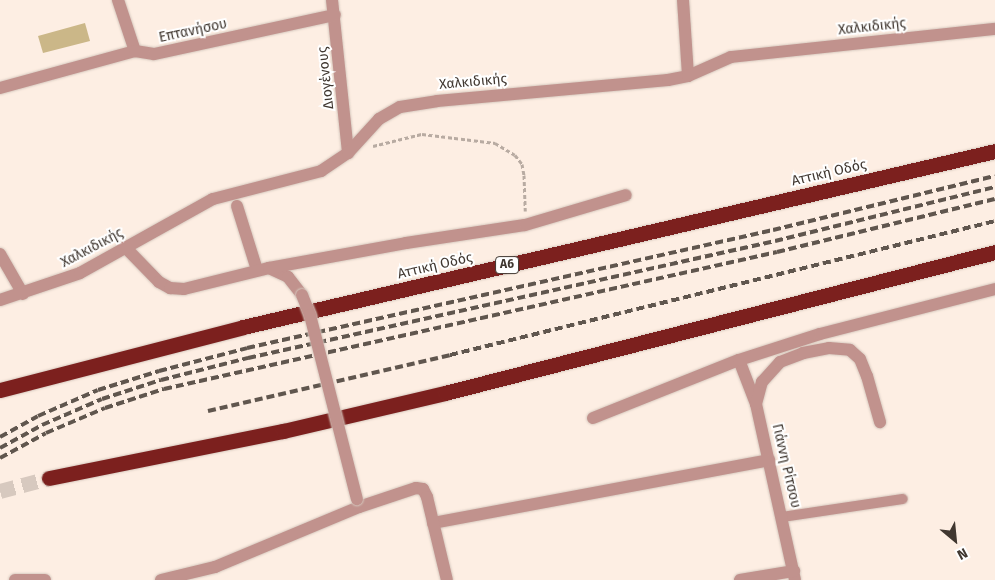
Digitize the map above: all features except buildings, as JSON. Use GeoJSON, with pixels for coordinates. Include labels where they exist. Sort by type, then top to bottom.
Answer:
{"type":"FeatureCollection","features":[{"type":"Feature","properties":{"kind":"highway","name":"Αττική Οδός"},"geometry":{"type":"LineString","coordinates":[[0,390],[243,327],[995,151]]}},
{"type":"Feature","properties":{"kind":"highway"},"geometry":{"type":"LineString","coordinates":[[49,478],[283,431],[445,393],[995,252]]}},
{"type":"Feature","properties":{"kind":"street"},"geometry":{"type":"LineString","coordinates":[[118,0],[136,51]]}},
{"type":"Feature","properties":{"kind":"street","name":"Διογένους"},"geometry":{"type":"LineString","coordinates":[[332,0],[348,153]]}},
{"type":"Feature","properties":{"kind":"street"},"geometry":{"type":"LineString","coordinates":[[683,0],[688,76]]}},
{"type":"Feature","properties":{"kind":"street","name":"Επτανήσου"},"geometry":{"type":"LineString","coordinates":[[0,88],[136,51],[154,54],[335,15]]}},
{"type":"Feature","properties":{"kind":"street","name":"Χαλκιδικής"},"geometry":{"type":"LineString","coordinates":[[0,300],[80,274],[213,199],[312,175],[348,153],[378,119],[400,107],[437,101],[660,81],[688,76],[731,57],[995,28]]}},
{"type":"Feature","properties":{"kind":"street"},"geometry":{"type":"LineString","coordinates":[[125,247],[159,282],[177,289],[263,269],[406,243],[525,225],[626,195]]}},
{"type":"Feature","properties":{"kind":"street"},"geometry":{"type":"LineString","coordinates":[[237,206],[263,269],[288,277],[302,296],[310,315],[358,503]]}},
{"type":"Feature","properties":{"kind":"street"},"geometry":{"type":"LineString","coordinates":[[0,254],[23,294]]}},
{"type":"Feature","properties":{"kind":"street"},"geometry":{"type":"LineString","coordinates":[[593,418],[739,360],[820,334],[995,290]]}},
{"type":"Feature","properties":{"kind":"street"},"geometry":{"type":"LineString","coordinates":[[756,404],[762,382],[780,362],[829,348],[850,350],[860,359],[867,376],[880,422]]}},
{"type":"Feature","properties":{"kind":"street","name":"Γιάννη Ρίτσου"},"geometry":{"type":"LineString","coordinates":[[739,360],[756,404],[795,575]]}},
{"type":"Feature","properties":{"kind":"street"},"geometry":{"type":"LineString","coordinates":[[433,523],[769,460]]}},
{"type":"Feature","properties":{"kind":"street"},"geometry":{"type":"LineString","coordinates":[[161,580],[215,567],[358,503],[410,490],[423,490],[427,497],[447,580]]}},
{"type":"Feature","properties":{"kind":"street"},"geometry":{"type":"LineString","coordinates":[[740,580],[795,575]]}},
{"type":"Feature","properties":{"kind":"street"},"geometry":{"type":"LineString","coordinates":[[15,580],[45,580]]}},
{"type":"Feature","properties":{"kind":"lane"},"geometry":{"type":"LineString","coordinates":[[782,516],[904,499]]}},
{"type":"Feature","properties":{"kind":"path"},"geometry":{"type":"LineString","coordinates":[[348,153],[422,134],[495,143],[515,155],[522,164],[525,225]]}},
{"type":"Feature","properties":{"kind":"tunnel"},"geometry":{"type":"LineString","coordinates":[[0,491],[49,478]]}},
{"type":"Feature","properties":{"kind":"railway"},"geometry":{"type":"LineString","coordinates":[[0,437],[38,416],[98,390],[159,371],[247,348],[773,230],[995,176]]}},
{"type":"Feature","properties":{"kind":"railway"},"geometry":{"type":"LineString","coordinates":[[0,448],[42,425],[102,399],[161,380],[248,358],[775,241],[995,187]]}},
{"type":"Feature","properties":{"kind":"railway"},"geometry":{"type":"LineString","coordinates":[[0,458],[46,433],[105,408],[164,389],[777,252],[995,199]]}},
{"type":"Feature","properties":{"kind":"railway"},"geometry":{"type":"LineString","coordinates":[[208,411],[450,355],[995,221]]}}]}
